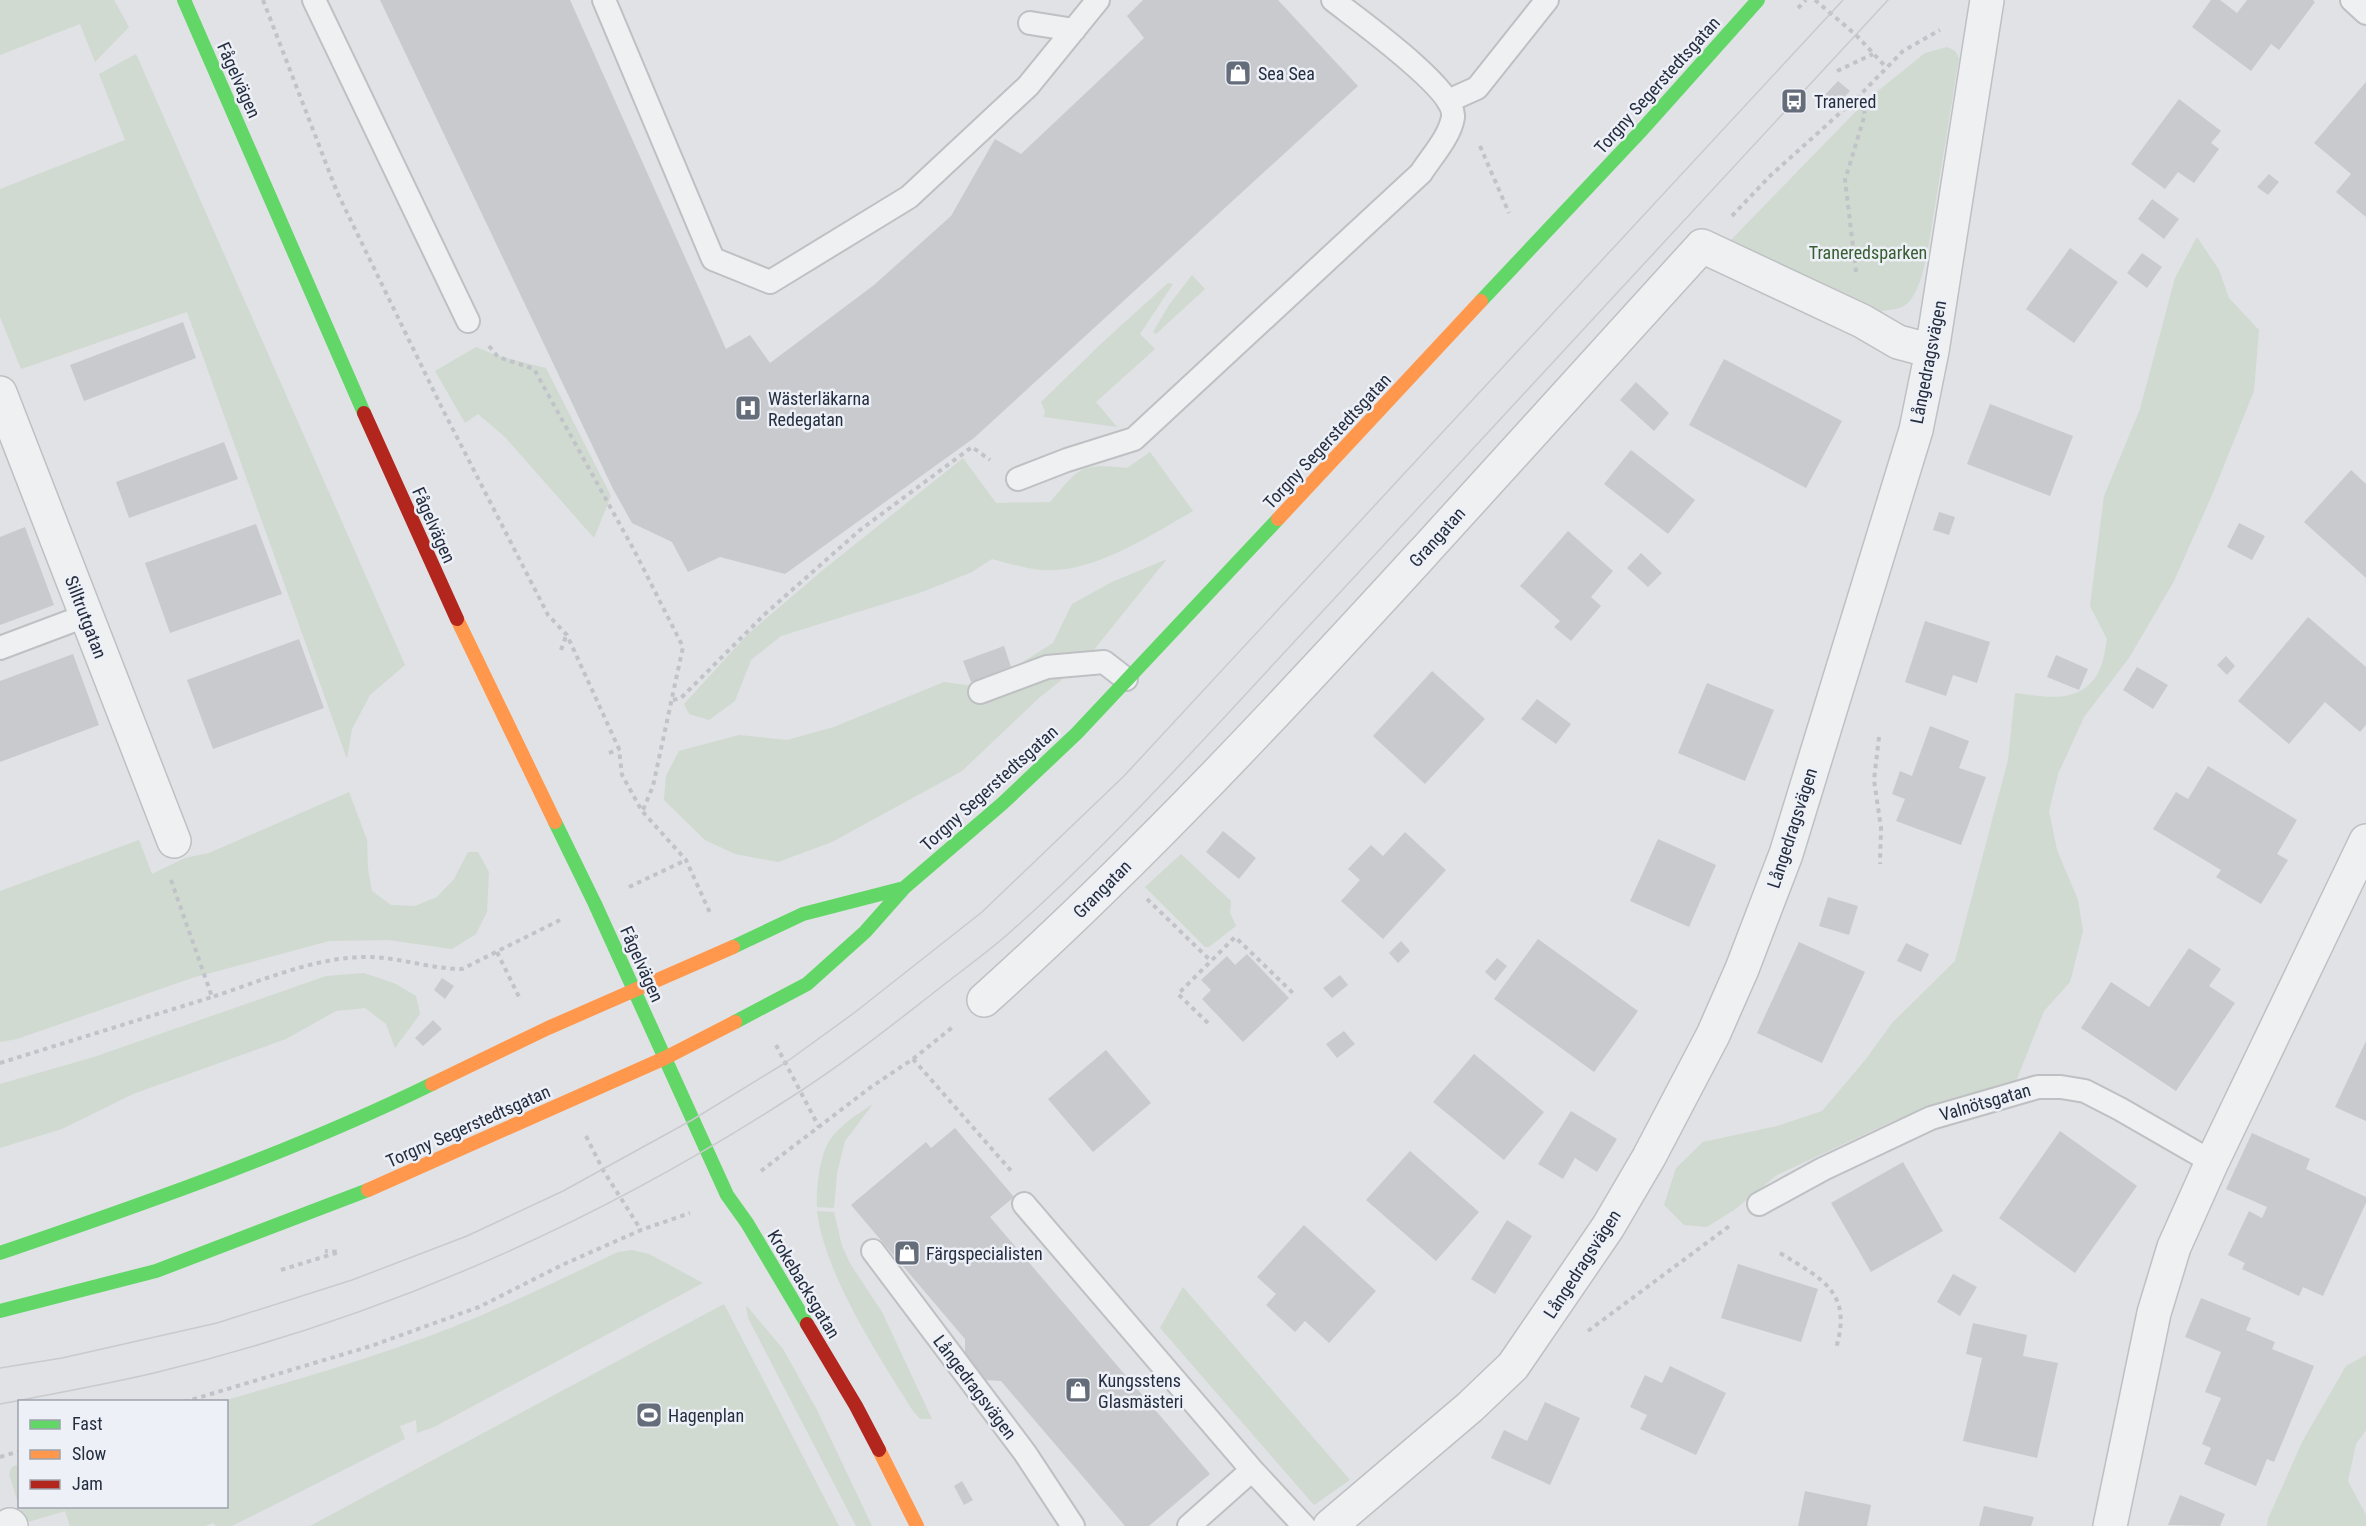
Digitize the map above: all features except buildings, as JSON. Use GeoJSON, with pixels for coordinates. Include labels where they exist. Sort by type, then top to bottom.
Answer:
{"type":"FeatureCollection","features":[{"type":"Feature","properties":{"kind":"street","name":"Fågelvägen"},"geometry":{"type":"LineString","coordinates":[[184,0],[418,535],[497,705],[595,904],[665,1058]]}},
{"type":"Feature","properties":{"kind":"street","name":"Torgny Segerstedtsgatan"},"geometry":{"type":"LineString","coordinates":[[0,1311],[156,1270],[400,1177],[665,1058],[807,984],[865,932],[904,888],[1004,803],[1077,734],[1126,679],[1348,447],[1641,132],[1758,0]]}},
{"type":"Feature","properties":{"kind":"street","name":"Långedragsvägen"},"geometry":{"type":"LineString","coordinates":[[1330,1526],[1470,1407],[1513,1366],[1608,1227],[1649,1156],[1713,1035],[1742,969],[1786,854],[1916,430],[1932,351],[1985,8]]}},
{"type":"Feature","properties":{"kind":"street"},"geometry":{"type":"LineString","coordinates":[[1702,246],[1862,321],[1898,342],[1932,351]]}},
{"type":"Feature","properties":{"kind":"street","name":"Grangatan"},"geometry":{"type":"LineString","coordinates":[[984,1000],[1059,933],[1325,660],[1702,246]]}},
{"type":"Feature","properties":{"kind":"street","name":"Silltrutgatan"},"geometry":{"type":"LineString","coordinates":[[0,393],[174,841]]}},
{"type":"Feature","properties":{"kind":"street"},"geometry":{"type":"LineString","coordinates":[[2110,1526],[2154,1313],[2174,1247],[2212,1162],[2366,841]]}},
{"type":"Feature","properties":{"kind":"street","name":"Torgny Segerstedtsgatan"},"geometry":{"type":"LineString","coordinates":[[0,1253],[126,1210],[292,1146],[400,1100],[548,1028],[728,950],[803,914],[904,888]]}},
{"type":"Feature","properties":{"kind":"street","name":"Krokebacksgatan"},"geometry":{"type":"LineString","coordinates":[[665,1058],[727,1196],[747,1223],[856,1406],[917,1526]]}},
{"type":"Feature","properties":{"kind":"lane"},"geometry":{"type":"LineString","coordinates":[[314,0],[468,321]]}},
{"type":"Feature","properties":{"kind":"lane"},"geometry":{"type":"LineString","coordinates":[[604,0],[713,259],[770,282],[909,197],[1028,86],[1098,0]]}},
{"type":"Feature","properties":{"kind":"lane"},"geometry":{"type":"LineString","coordinates":[[1018,480],[1067,460],[1134,439],[1421,173],[1451,127],[1454,114],[1448,101],[1428,76],[1334,0]]}},
{"type":"Feature","properties":{"kind":"lane"},"geometry":{"type":"LineString","coordinates":[[1448,101],[1477,87],[1547,0]]}},
{"type":"Feature","properties":{"kind":"lane"},"geometry":{"type":"LineString","coordinates":[[2352,0],[2366,13]]}},
{"type":"Feature","properties":{"kind":"lane"},"geometry":{"type":"LineString","coordinates":[[1030,23],[1074,30]]}},
{"type":"Feature","properties":{"kind":"lane"},"geometry":{"type":"LineString","coordinates":[[0,648],[85,616]]}},
{"type":"Feature","properties":{"kind":"lane"},"geometry":{"type":"LineString","coordinates":[[980,692],[1047,667],[1058,666],[1104,662],[1126,679]]}},
{"type":"Feature","properties":{"kind":"lane","name":"Valnötsgatan"},"geometry":{"type":"LineString","coordinates":[[1760,1204],[1823,1169],[1931,1118],[2038,1087],[2061,1087],[2085,1091],[2120,1108],[2212,1162]]}},
{"type":"Feature","properties":{"kind":"lane"},"geometry":{"type":"LineString","coordinates":[[1024,1204],[1252,1470],[1304,1526]]}},
{"type":"Feature","properties":{"kind":"lane","name":"Långedragsvägen"},"geometry":{"type":"LineString","coordinates":[[873,1251],[1025,1453],[1073,1526]]}},
{"type":"Feature","properties":{"kind":"lane"},"geometry":{"type":"LineString","coordinates":[[1189,1526],[1252,1470]]}},
{"type":"Feature","properties":{"kind":"path"},"geometry":{"type":"LineString","coordinates":[[263,0],[347,212],[442,408],[548,615],[567,635],[619,749],[622,775],[642,811],[686,860],[728,950]]}},
{"type":"Feature","properties":{"kind":"path"},"geometry":{"type":"LineString","coordinates":[[1815,0],[1856,34],[1886,67]]}},
{"type":"Feature","properties":{"kind":"path"},"geometry":{"type":"LineString","coordinates":[[1702,246],[1772,175],[1859,96],[1903,51],[1985,8]]}},
{"type":"Feature","properties":{"kind":"path"},"geometry":{"type":"LineString","coordinates":[[1837,71],[1874,54]]}},
{"type":"Feature","properties":{"kind":"path"},"geometry":{"type":"LineString","coordinates":[[1859,96],[1865,114],[1845,180],[1862,321]]}},
{"type":"Feature","properties":{"kind":"path"},"geometry":{"type":"LineString","coordinates":[[1451,127],[1466,131],[1478,140],[1513,221]]}},
{"type":"Feature","properties":{"kind":"path"},"geometry":{"type":"LineString","coordinates":[[468,321],[498,357],[534,369],[634,550],[683,647],[652,786],[642,811]]}},
{"type":"Feature","properties":{"kind":"path"},"geometry":{"type":"LineString","coordinates":[[672,700],[681,698],[765,614],[860,530],[972,447],[1018,480]]}},
{"type":"Feature","properties":{"kind":"path"},"geometry":{"type":"LineString","coordinates":[[561,650],[567,635]]}},
{"type":"Feature","properties":{"kind":"path"},"geometry":{"type":"LineString","coordinates":[[1879,737],[1874,780],[1881,828],[1880,864]]}},
{"type":"Feature","properties":{"kind":"path"},"geometry":{"type":"LineString","coordinates":[[609,753],[619,749]]}},
{"type":"Feature","properties":{"kind":"path"},"geometry":{"type":"LineString","coordinates":[[174,841],[164,859],[212,997]]}},
{"type":"Feature","properties":{"kind":"path"},"geometry":{"type":"LineString","coordinates":[[0,1063],[324,961],[366,957],[394,958],[445,969],[462,969],[686,860]]}},
{"type":"Feature","properties":{"kind":"path"},"geometry":{"type":"LineString","coordinates":[[1120,872],[1211,961]]}},
{"type":"Feature","properties":{"kind":"path"},"geometry":{"type":"LineString","coordinates":[[1208,1023],[1178,994],[1235,937],[1294,994]]}},
{"type":"Feature","properties":{"kind":"path"},"geometry":{"type":"LineString","coordinates":[[187,1400],[371,1346],[479,1307],[562,1265],[641,1230],[683,1216],[727,1196],[913,1059],[984,1000]]}},
{"type":"Feature","properties":{"kind":"path"},"geometry":{"type":"LineString","coordinates":[[758,1011],[819,1127]]}},
{"type":"Feature","properties":{"kind":"path"},"geometry":{"type":"LineString","coordinates":[[913,1059],[1033,1195],[1024,1204]]}},
{"type":"Feature","properties":{"kind":"path"},"geometry":{"type":"LineString","coordinates":[[1579,1337],[1760,1204]]}},
{"type":"Feature","properties":{"kind":"path"},"geometry":{"type":"LineString","coordinates":[[1780,1253],[1815,1275],[1833,1291],[1842,1311],[1842,1330],[1836,1348]]}},
{"type":"Feature","properties":{"kind":"path"},"geometry":{"type":"LineString","coordinates":[[0,1457],[18,1452]]}},
{"type":"Feature","properties":{"kind":"green space"},"geometry":{"type":"Polygon","coordinates":[[[0,0],[114,0],[129,27],[95,62],[80,24],[0,55],[0,0]]]}},
{"type":"Feature","properties":{"kind":"green space","name":"Traneredsparken"},"geometry":{"type":"Polygon","coordinates":[[[1947,47],[1955,51],[1959,58],[1926,259],[1921,279],[1908,303],[1899,308],[1878,312],[1724,247],[1868,99],[1925,53],[1947,47]]]}},
{"type":"Feature","properties":{"kind":"green space"},"geometry":{"type":"Polygon","coordinates":[[[136,54],[405,665],[370,695],[352,729],[347,759],[187,312],[21,369],[0,317],[0,189],[125,140],[99,74],[136,54]]]}},
{"type":"Feature","properties":{"kind":"green space"},"geometry":{"type":"Polygon","coordinates":[[[2197,237],[2219,270],[2229,298],[2259,330],[2254,391],[2174,581],[2129,658],[2084,717],[2058,774],[2049,811],[2057,850],[2078,900],[2083,931],[2070,982],[2044,1011],[2014,1086],[1973,1094],[1891,1122],[1777,1175],[1734,1210],[1707,1227],[1684,1225],[1664,1205],[1676,1168],[1703,1142],[1777,1126],[1822,1111],[1866,1059],[1892,1023],[1955,961],[2008,760],[2015,693],[2051,697],[2073,694],[2092,682],[2102,664],[2107,639],[2090,606],[2104,496],[2140,409],[2175,278],[2197,237]]]}},
{"type":"Feature","properties":{"kind":"green space"},"geometry":{"type":"Polygon","coordinates":[[[1192,275],[1205,289],[1156,334],[1153,332],[1169,305],[1192,275]]]}},
{"type":"Feature","properties":{"kind":"green space"},"geometry":{"type":"Polygon","coordinates":[[[1168,283],[1173,284],[1140,334],[1155,349],[1096,402],[1117,427],[1044,417],[1045,411],[1041,402],[1168,283]]]}},
{"type":"Feature","properties":{"kind":"green space"},"geometry":{"type":"Polygon","coordinates":[[[476,347],[498,356],[546,368],[611,496],[594,538],[505,437],[478,414],[465,423],[435,371],[476,347]]]}},
{"type":"Feature","properties":{"kind":"green space"},"geometry":{"type":"Polygon","coordinates":[[[1150,452],[1193,511],[1121,551],[1081,566],[1061,570],[1042,570],[992,559],[972,572],[922,592],[781,636],[751,660],[735,701],[709,720],[689,714],[684,704],[748,634],[823,570],[963,458],[996,503],[1050,502],[1081,470],[1099,466],[1127,468],[1150,452]]]}},
{"type":"Feature","properties":{"kind":"green space"},"geometry":{"type":"Polygon","coordinates":[[[1167,559],[1084,662],[1040,697],[962,771],[832,842],[778,862],[735,854],[705,840],[664,800],[666,776],[679,751],[739,735],[787,740],[834,727],[944,682],[973,686],[1013,668],[1053,643],[1072,604],[1112,582],[1167,559]]]}},
{"type":"Feature","properties":{"kind":"green space"},"geometry":{"type":"Polygon","coordinates":[[[349,792],[367,840],[368,869],[372,891],[391,905],[415,906],[437,897],[454,879],[468,852],[478,852],[489,872],[487,912],[476,934],[452,949],[388,940],[329,941],[192,978],[17,1039],[0,1042],[0,891],[139,840],[152,874],[185,858],[209,853],[349,792]]]}},
{"type":"Feature","properties":{"kind":"green space"},"geometry":{"type":"Polygon","coordinates":[[[1181,854],[1231,901],[1230,913],[1236,926],[1209,947],[1205,947],[1145,887],[1181,854]]]}},
{"type":"Feature","properties":{"kind":"green space"},"geometry":{"type":"Polygon","coordinates":[[[364,973],[396,984],[416,996],[420,1014],[395,1048],[386,1024],[365,1008],[336,1011],[286,1039],[133,1094],[62,1129],[0,1148],[0,1084],[94,1057],[326,976],[364,973]]]}},
{"type":"Feature","properties":{"kind":"green space"},"geometry":{"type":"Polygon","coordinates":[[[873,1104],[845,1141],[837,1173],[834,1208],[817,1207],[820,1170],[828,1143],[846,1123],[873,1104]]]}},
{"type":"Feature","properties":{"kind":"green space"},"geometry":{"type":"Polygon","coordinates":[[[817,1211],[834,1212],[842,1246],[851,1265],[882,1312],[932,1419],[920,1419],[913,1411],[855,1314],[830,1261],[817,1211]]]}},
{"type":"Feature","properties":{"kind":"green space"},"geometry":{"type":"Polygon","coordinates":[[[632,1250],[649,1254],[703,1283],[434,1427],[417,1433],[416,1420],[400,1426],[405,1439],[232,1526],[216,1526],[213,1523],[205,1526],[70,1526],[65,1511],[25,1523],[20,1508],[228,1508],[226,1400],[385,1352],[449,1329],[618,1252],[632,1250]]]}},
{"type":"Feature","properties":{"kind":"green space"},"geometry":{"type":"Polygon","coordinates":[[[1183,1287],[1350,1480],[1314,1505],[1160,1328],[1183,1287]]]}},
{"type":"Feature","properties":{"kind":"green space","name":"Hagenplan"},"geometry":{"type":"Polygon","coordinates":[[[724,1304],[839,1526],[310,1526],[724,1304]]]}},
{"type":"Feature","properties":{"kind":"green space"},"geometry":{"type":"Polygon","coordinates":[[[746,1305],[783,1349],[817,1410],[872,1526],[856,1526],[748,1318],[746,1305]]]}},
{"type":"Feature","properties":{"kind":"green space"},"geometry":{"type":"Polygon","coordinates":[[[2366,1355],[2366,1430],[2356,1444],[2348,1481],[2366,1515],[2366,1526],[2267,1526],[2302,1442],[2346,1366],[2366,1355]]]}},
{"type":"Feature","properties":{"kind":"green space"},"geometry":{"type":"Polygon","coordinates":[[[18,1464],[18,1503],[9,1474],[12,1467],[18,1464]]]}},
{"type":"Feature","properties":{"kind":"tram line"},"geometry":{"type":"LineString","coordinates":[[0,1368],[62,1358],[217,1323],[352,1280],[467,1236],[563,1191],[692,1120],[785,1063],[854,1013],[982,912],[1124,776],[1843,0]]}},
{"type":"Feature","properties":{"kind":"tram line"},"geometry":{"type":"LineString","coordinates":[[21,1400],[154,1373],[239,1350],[323,1324],[487,1261],[645,1184],[813,1083],[865,1046],[1008,934],[1129,818],[1888,0]]}},
{"type":"Feature","properties":{"kind":"tram line"},"geometry":{"type":"LineString","coordinates":[[0,1404],[18,1400]]}},
{"type":"Feature","properties":{"kind":"traffic: fast"},"geometry":{"type":"LineString","coordinates":[[184,0],[364,413]]}},
{"type":"Feature","properties":{"kind":"traffic: fast"},"geometry":{"type":"LineString","coordinates":[[1481,301],[1640,132],[1758,0]]}},
{"type":"Feature","properties":{"kind":"traffic: fast"},"geometry":{"type":"LineString","coordinates":[[735,1022],[807,984],[865,932],[904,888],[1003,803],[1077,733],[1278,519]]}},
{"type":"Feature","properties":{"kind":"traffic: fast"},"geometry":{"type":"LineString","coordinates":[[555,822],[595,904],[727,1195],[747,1223],[807,1324]]}},
{"type":"Feature","properties":{"kind":"traffic: fast"},"geometry":{"type":"LineString","coordinates":[[733,947],[803,914],[904,888]]}},
{"type":"Feature","properties":{"kind":"traffic: fast"},"geometry":{"type":"LineString","coordinates":[[0,1253],[273,1154],[380,1109],[432,1084]]}},
{"type":"Feature","properties":{"kind":"traffic: fast"},"geometry":{"type":"LineString","coordinates":[[0,1311],[156,1271],[368,1190]]}},
{"type":"Feature","properties":{"kind":"traffic: slow"},"geometry":{"type":"LineString","coordinates":[[1278,519],[1481,301]]}},
{"type":"Feature","properties":{"kind":"traffic: slow"},"geometry":{"type":"LineString","coordinates":[[457,619],[555,822]]}},
{"type":"Feature","properties":{"kind":"traffic: slow"},"geometry":{"type":"LineString","coordinates":[[432,1084],[548,1028],[733,947]]}},
{"type":"Feature","properties":{"kind":"traffic: slow"},"geometry":{"type":"LineString","coordinates":[[368,1190],[665,1058],[735,1022]]}},
{"type":"Feature","properties":{"kind":"traffic: slow"},"geometry":{"type":"LineString","coordinates":[[879,1450],[917,1526]]}},
{"type":"Feature","properties":{"kind":"traffic: jam"},"geometry":{"type":"LineString","coordinates":[[364,413],[457,619]]}},
{"type":"Feature","properties":{"kind":"traffic: jam"},"geometry":{"type":"LineString","coordinates":[[807,1324],[856,1406],[879,1450]]}},
{"type":"Feature","properties":{"kind":"place","name":"Sea Sea"},"geometry":{"type":"Point","coordinates":[1238,73]}},
{"type":"Feature","properties":{"kind":"place","name":"Tranered"},"geometry":{"type":"Point","coordinates":[1794,101]}},
{"type":"Feature","properties":{"kind":"place","name":"Wästerläkarna Redegatan"},"geometry":{"type":"Point","coordinates":[748,408]}},
{"type":"Feature","properties":{"kind":"place","name":"Färgspecialisten"},"geometry":{"type":"Point","coordinates":[907,1253]}},
{"type":"Feature","properties":{"kind":"place","name":"Kungsstens Glasmästeri"},"geometry":{"type":"Point","coordinates":[1078,1390]}},
{"type":"Feature","properties":{"kind":"place","name":"Hagenplan"},"geometry":{"type":"Point","coordinates":[649,1415]}}]}
